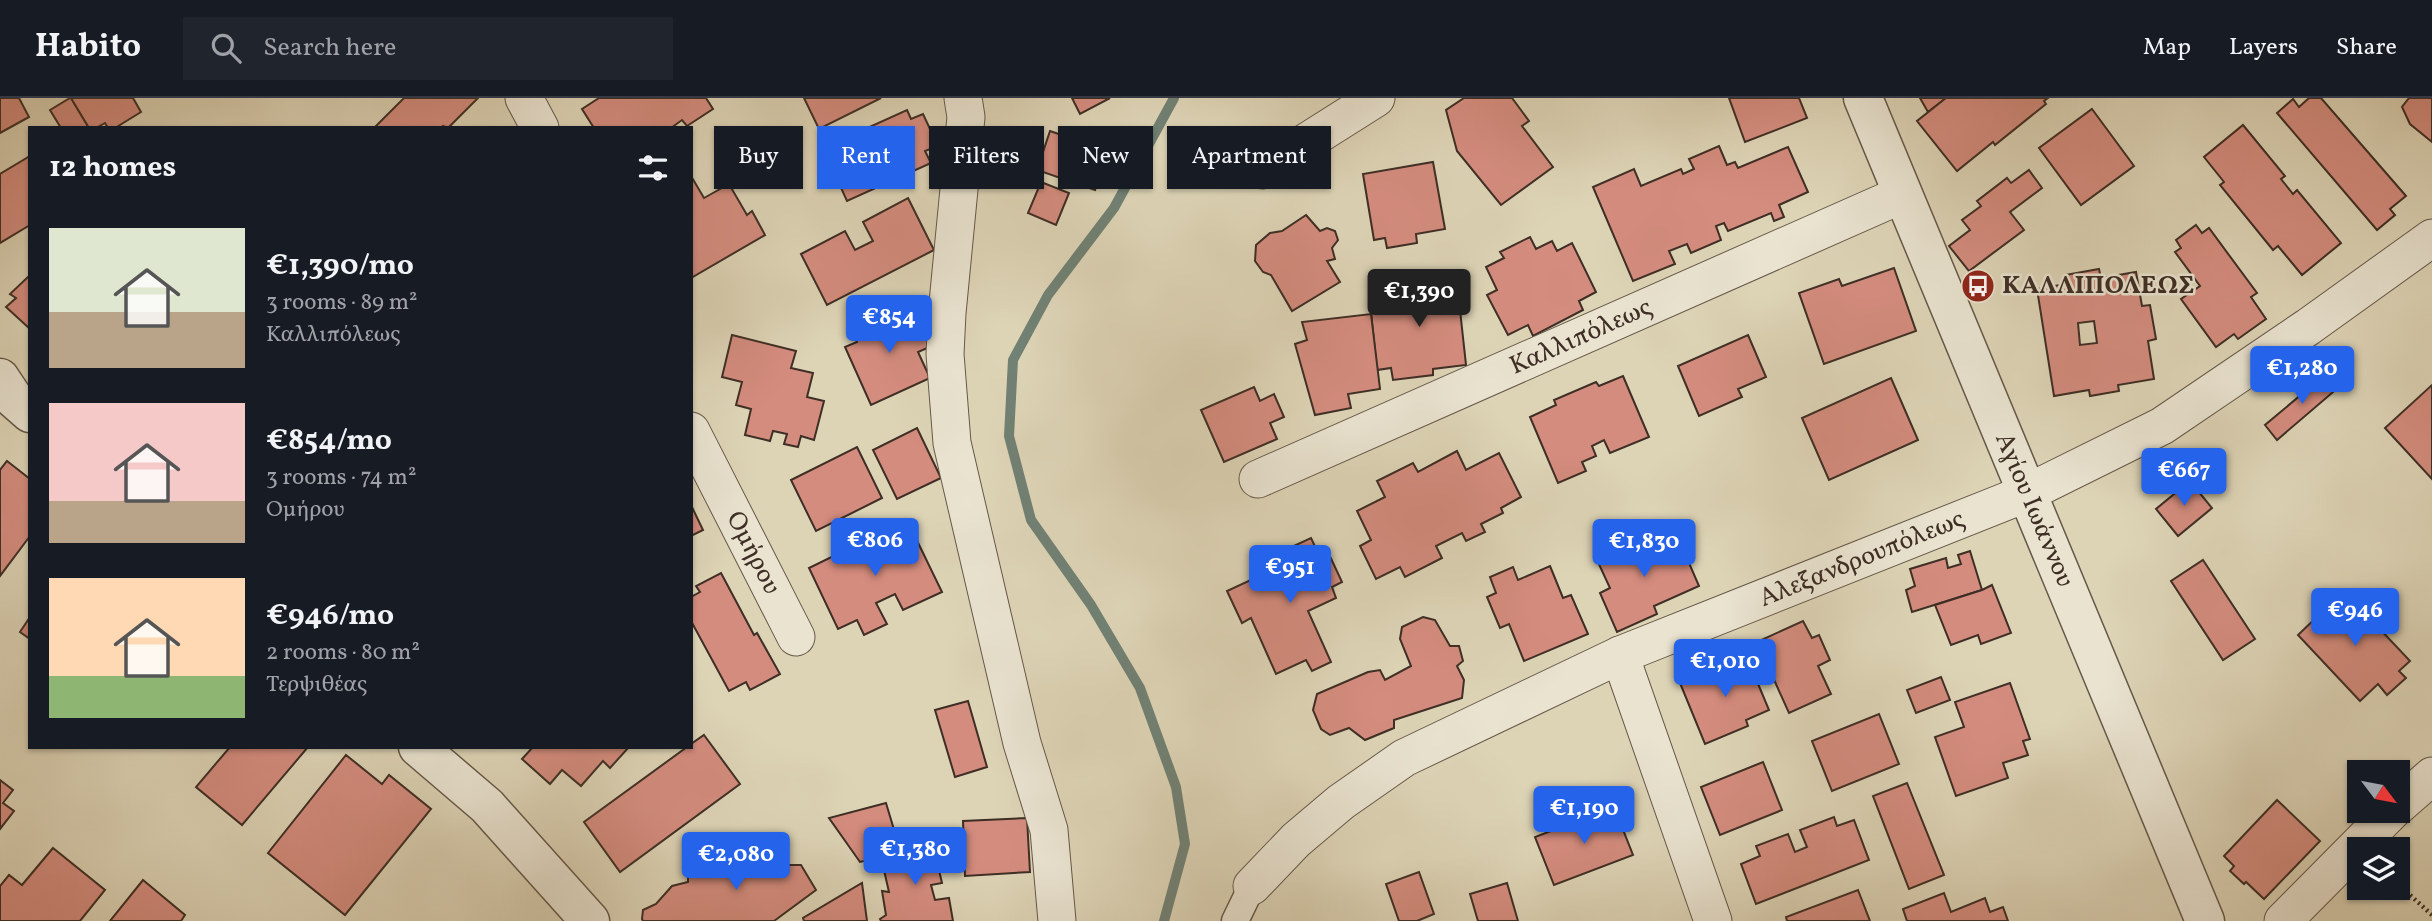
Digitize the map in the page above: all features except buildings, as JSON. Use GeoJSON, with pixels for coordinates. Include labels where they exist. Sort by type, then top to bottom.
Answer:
{"type":"FeatureCollection","features":[{"type":"Feature","properties":{"kind":"street"},"geometry":{"type":"LineString","coordinates":[[524,98],[539,126]]}},
{"type":"Feature","properties":{"kind":"street"},"geometry":{"type":"LineString","coordinates":[[963,98],[966,117],[945,354],[952,443],[1022,743],[1049,830],[1057,921]]}},
{"type":"Feature","properties":{"kind":"street"},"geometry":{"type":"LineString","coordinates":[[1331,126],[1376,98]]}},
{"type":"Feature","properties":{"kind":"street","name":"Αγίου Ιωάννου"},"geometry":{"type":"LineString","coordinates":[[1863,98],[2206,921]]}},
{"type":"Feature","properties":{"kind":"street","name":"Καλλιπόλεως"},"geometry":{"type":"LineString","coordinates":[[1258,479],[1903,194]]}},
{"type":"Feature","properties":{"kind":"street","name":"Αλεξανδρουπόλεως"},"geometry":{"type":"LineString","coordinates":[[1252,886],[1296,839],[1341,802],[1404,758],[1620,655],[2027,493],[2162,426],[2308,327],[2432,238]]}},
{"type":"Feature","properties":{"kind":"street","name":"Ομήρου"},"geometry":{"type":"LineString","coordinates":[[693,435],[796,637]]}},
{"type":"Feature","properties":{"kind":"street"},"geometry":{"type":"LineString","coordinates":[[1620,655],[1713,921]]}},
{"type":"Feature","properties":{"kind":"street"},"geometry":{"type":"LineString","coordinates":[[420,749],[487,806],[590,921]]}},
{"type":"Feature","properties":{"kind":"street"},"geometry":{"type":"LineString","coordinates":[[2410,796],[2432,776]]}},
{"type":"Feature","properties":{"kind":"street"},"geometry":{"type":"LineString","coordinates":[[2283,921],[2380,823]]}},
{"type":"Feature","properties":{"kind":"street"},"geometry":{"type":"LineString","coordinates":[[1235,921],[1252,886]]}},
{"type":"Feature","properties":{"kind":"path"},"geometry":{"type":"LineString","coordinates":[[2410,895],[2432,915]]}},
{"type":"Feature","properties":{"kind":"waterway"},"geometry":{"type":"LineString","coordinates":[[1164,921],[1185,844],[1176,787],[1140,688],[1091,605],[1031,520],[1009,436],[1013,360],[1048,295],[1114,208],[1174,98]]}},
{"type":"Feature","properties":{"kind":"place","name":"ΚΑΛΛΙΠΟΛΕΩΣ"},"geometry":{"type":"Point","coordinates":[1978,286]}}]}
